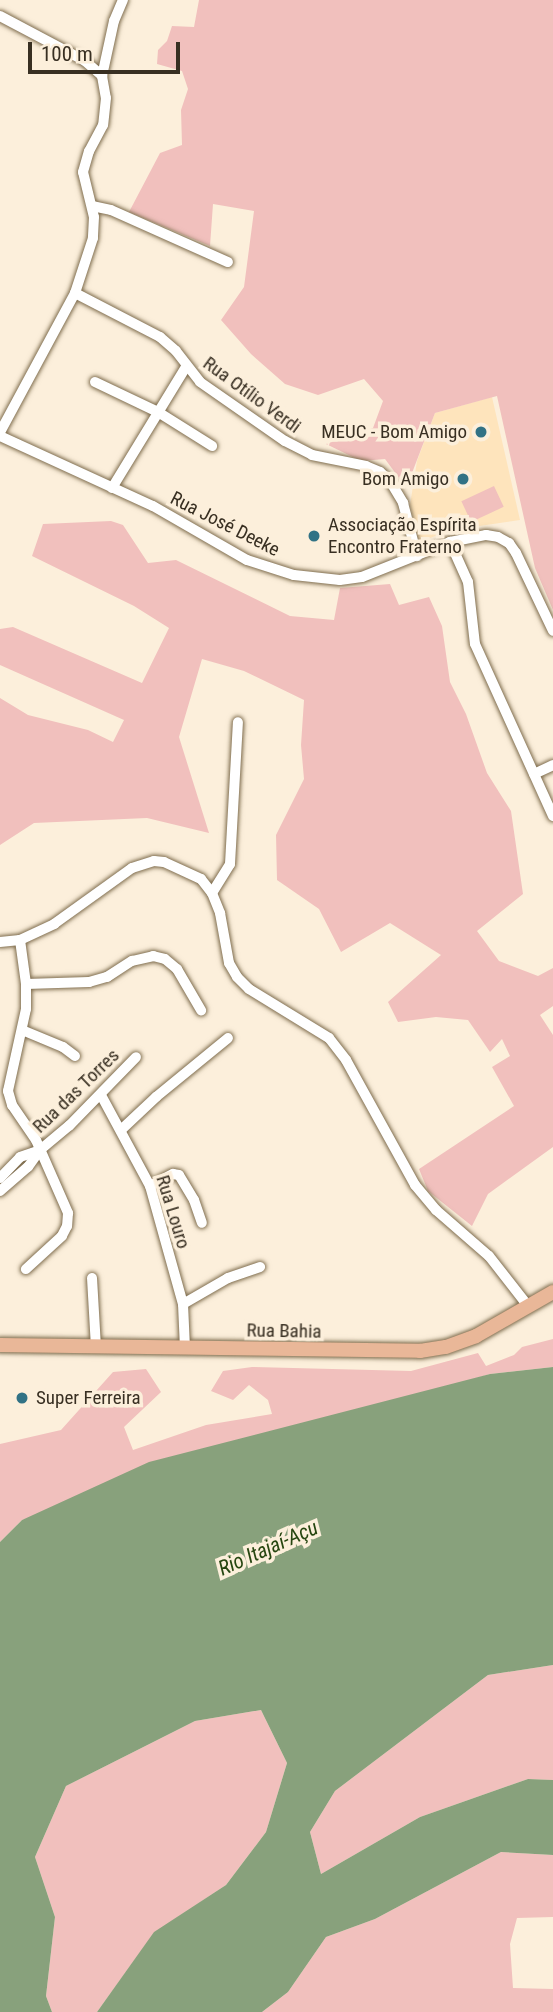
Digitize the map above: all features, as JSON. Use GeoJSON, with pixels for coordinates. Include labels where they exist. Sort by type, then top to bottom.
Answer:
{"type":"FeatureCollection","features":[{"type":"Feature","properties":{"kind":"main road","name":"Rua Bahia"},"geometry":{"type":"LineString","coordinates":[[0,1345],[420,1351],[446,1347],[476,1336],[553,1292]]}},
{"type":"Feature","properties":{"kind":"street"},"geometry":{"type":"LineString","coordinates":[[0,434],[75,293],[93,238],[92,206],[83,172],[106,112],[102,76],[114,21],[123,0]]}},
{"type":"Feature","properties":{"kind":"street"},"geometry":{"type":"LineString","coordinates":[[0,16],[85,61],[102,76]]}},
{"type":"Feature","properties":{"kind":"street"},"geometry":{"type":"LineString","coordinates":[[92,206],[111,210],[228,262]]}},
{"type":"Feature","properties":{"kind":"street","name":"Rua Otílio Verdi"},"geometry":{"type":"LineString","coordinates":[[75,293],[160,337],[176,351],[186,368],[200,382],[300,450],[380,472],[390,481],[403,503],[417,556]]}},
{"type":"Feature","properties":{"kind":"street"},"geometry":{"type":"LineString","coordinates":[[112,488],[186,368]]}},
{"type":"Feature","properties":{"kind":"street"},"geometry":{"type":"LineString","coordinates":[[95,382],[158,412],[212,446]]}},
{"type":"Feature","properties":{"kind":"street","name":"Rua José Deeke"},"geometry":{"type":"LineString","coordinates":[[0,434],[169,515],[247,560],[294,575],[340,580],[362,577],[450,542],[486,535],[509,543],[553,631]]}},
{"type":"Feature","properties":{"kind":"street"},"geometry":{"type":"LineString","coordinates":[[450,542],[468,582],[475,644],[553,816]]}},
{"type":"Feature","properties":{"kind":"street"},"geometry":{"type":"LineString","coordinates":[[212,893],[230,864],[238,722]]}},
{"type":"Feature","properties":{"kind":"street"},"geometry":{"type":"LineString","coordinates":[[534,774],[553,765]]}},
{"type":"Feature","properties":{"kind":"street"},"geometry":{"type":"LineString","coordinates":[[0,942],[20,940],[54,924],[132,868],[154,861],[182,868],[201,879],[212,893],[220,913],[229,963],[236,977],[249,989],[329,1038],[352,1070],[415,1185],[436,1210],[489,1256],[528,1306]]}},
{"type":"Feature","properties":{"kind":"street"},"geometry":{"type":"LineString","coordinates":[[20,940],[26,984],[22,1030],[8,1091],[12,1105],[40,1150],[68,1213],[67,1226],[62,1236],[26,1269]]}},
{"type":"Feature","properties":{"kind":"street"},"geometry":{"type":"LineString","coordinates":[[26,984],[89,982],[107,977],[132,961],[153,956],[165,958],[177,970],[201,1010]]}},
{"type":"Feature","properties":{"kind":"street"},"geometry":{"type":"LineString","coordinates":[[22,1030],[63,1047],[75,1056]]}},
{"type":"Feature","properties":{"kind":"street"},"geometry":{"type":"LineString","coordinates":[[121,1129],[228,1038]]}},
{"type":"Feature","properties":{"kind":"street","name":"Rua das Torres"},"geometry":{"type":"LineString","coordinates":[[0,1191],[28,1167],[40,1150],[101,1095],[136,1057]]}},
{"type":"Feature","properties":{"kind":"street","name":"Rua Louro"},"geometry":{"type":"LineString","coordinates":[[101,1095],[150,1186],[183,1304],[185,1348]]}},
{"type":"Feature","properties":{"kind":"street","name":"Rua das Torres"},"geometry":{"type":"LineString","coordinates":[[0,1178],[20,1157],[40,1150]]}},
{"type":"Feature","properties":{"kind":"street"},"geometry":{"type":"LineString","coordinates":[[150,1186],[173,1174],[179,1175],[194,1200],[202,1223]]}},
{"type":"Feature","properties":{"kind":"street"},"geometry":{"type":"LineString","coordinates":[[183,1304],[228,1278],[260,1267]]}},
{"type":"Feature","properties":{"kind":"street"},"geometry":{"type":"LineString","coordinates":[[92,1278],[96,1348]]}},
{"type":"Feature","properties":{"kind":"shaded area"},"geometry":{"type":"Polygon","coordinates":[[[199,0],[553,0],[553,610],[535,568],[497,396],[435,413],[412,473],[402,482],[385,459],[361,461],[326,444],[373,428],[383,401],[364,379],[318,395],[285,384],[251,354],[221,320],[244,287],[254,211],[213,204],[210,246],[129,212],[160,153],[182,145],[181,110],[188,89],[182,71],[157,64],[158,50],[167,41],[172,26],[194,27],[199,0]]]}},
{"type":"Feature","properties":{"kind":"shaded area","name":"Bom Amigo"},"geometry":{"type":"Polygon","coordinates":[[[492,397],[520,520],[452,530],[419,542],[410,505],[417,461],[435,413],[492,397]]]}},
{"type":"Feature","properties":{"kind":"shaded area"},"geometry":{"type":"Polygon","coordinates":[[[494,486],[504,507],[471,522],[461,501],[494,486]]]}},
{"type":"Feature","properties":{"kind":"shaded area"},"geometry":{"type":"Polygon","coordinates":[[[111,521],[123,525],[148,563],[176,560],[290,616],[334,620],[340,588],[390,584],[399,605],[429,597],[442,626],[450,682],[466,714],[487,773],[511,811],[523,894],[477,931],[499,961],[538,976],[553,968],[553,1006],[540,1015],[553,1035],[553,1147],[488,1194],[472,1226],[428,1191],[419,1169],[514,1106],[492,1067],[510,1056],[502,1039],[490,1052],[468,1020],[436,1017],[398,1022],[388,1002],[441,955],[390,923],[341,952],[319,909],[277,880],[276,835],[304,779],[301,745],[304,700],[244,671],[202,659],[179,737],[209,833],[147,818],[34,823],[0,845],[0,698],[28,715],[88,730],[113,742],[124,720],[0,665],[0,629],[13,627],[142,683],[169,628],[134,606],[32,556],[43,524],[111,521]]]}},
{"type":"Feature","properties":{"kind":"shaded area"},"geometry":{"type":"Polygon","coordinates":[[[553,1339],[553,1367],[490,1374],[22,1520],[0,1542],[0,1444],[61,1430],[113,1372],[146,1369],[161,1392],[124,1427],[133,1450],[206,1425],[272,1414],[268,1400],[249,1385],[233,1400],[211,1391],[223,1371],[252,1367],[411,1371],[478,1353],[486,1366],[514,1355],[522,1347],[553,1339]]]}},
{"type":"Feature","properties":{"kind":"shaded area"},"geometry":{"type":"Polygon","coordinates":[[[553,1665],[553,1780],[528,1779],[420,1817],[321,1874],[310,1832],[335,1791],[488,1675],[553,1665]]]}},
{"type":"Feature","properties":{"kind":"shaded area"},"geometry":{"type":"Polygon","coordinates":[[[261,1710],[287,1763],[266,1832],[226,1885],[154,1933],[97,2012],[52,2012],[46,1996],[55,1917],[35,1857],[66,1786],[195,1721],[261,1710]]]}},
{"type":"Feature","properties":{"kind":"shaded area"},"geometry":{"type":"Polygon","coordinates":[[[501,1852],[553,1855],[553,1917],[517,1918],[510,1944],[513,1988],[553,1989],[553,2012],[262,2012],[288,1992],[326,1937],[375,1919],[501,1852]]]}},
{"type":"Feature","properties":{"kind":"water","name":"Rio Itajaí-Açu"},"geometry":{"type":"Polygon","coordinates":[[[553,1367],[553,1665],[488,1675],[335,1791],[310,1832],[321,1874],[420,1817],[528,1779],[553,1780],[553,1855],[501,1852],[375,1919],[326,1937],[288,1992],[262,2012],[97,2012],[154,1932],[226,1885],[266,1832],[287,1763],[261,1710],[195,1721],[66,1786],[35,1857],[55,1917],[46,1996],[52,2012],[0,2012],[0,1542],[22,1520],[149,1462],[490,1374],[553,1367]]]}},
{"type":"Feature","properties":{"kind":"place","name":"MEUC - Bom Amigo"},"geometry":{"type":"Point","coordinates":[481,432]}},
{"type":"Feature","properties":{"kind":"place","name":"Bom Amigo"},"geometry":{"type":"Point","coordinates":[463,479]}},
{"type":"Feature","properties":{"kind":"place","name":"Associação Espírita Encontro Fraterno"},"geometry":{"type":"Point","coordinates":[314,536]}},
{"type":"Feature","properties":{"kind":"place","name":"Super Ferreira"},"geometry":{"type":"Point","coordinates":[22,1398]}}]}
